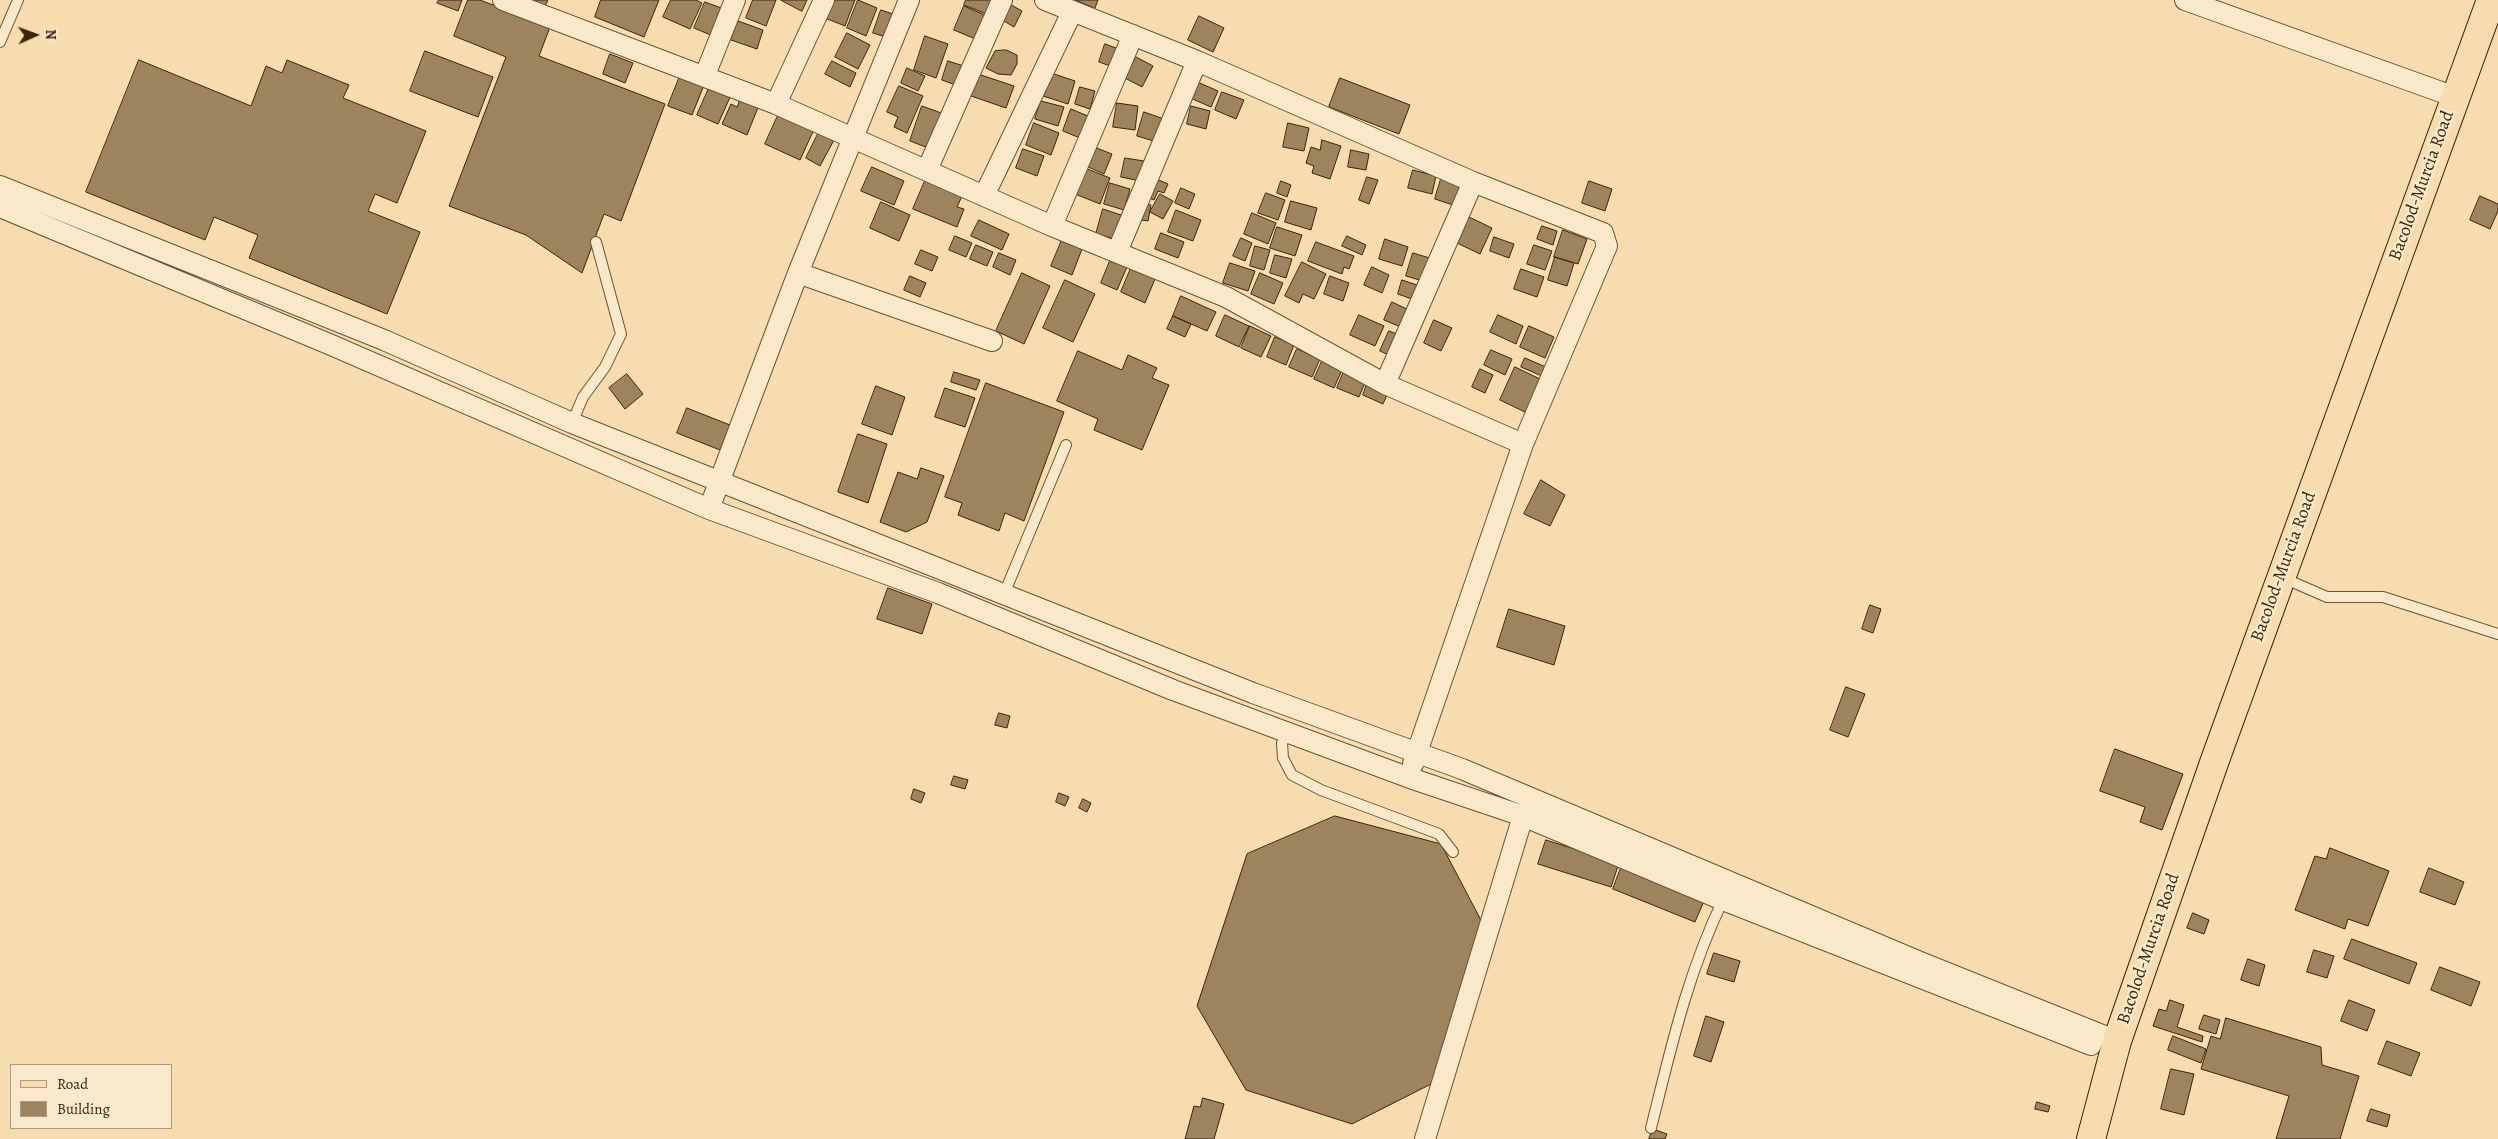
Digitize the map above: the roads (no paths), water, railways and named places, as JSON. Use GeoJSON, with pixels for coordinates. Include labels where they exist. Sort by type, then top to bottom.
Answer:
{"type":"FeatureCollection","features":[{"type":"Feature","properties":{"kind":"main road","name":"Bacolod-Murcia Road"},"geometry":{"type":"LineString","coordinates":[[2091,1139],[2115,1048],[2280,577],[2490,0]]}},
{"type":"Feature","properties":{"kind":"street"},"geometry":{"type":"LineString","coordinates":[[705,75],[735,0]]}},
{"type":"Feature","properties":{"kind":"street"},"geometry":{"type":"LineString","coordinates":[[776,104],[824,0]]}},
{"type":"Feature","properties":{"kind":"street"},"geometry":{"type":"LineString","coordinates":[[709,510],[798,273],[851,138],[909,0]]}},
{"type":"Feature","properties":{"kind":"street"},"geometry":{"type":"LineString","coordinates":[[927,170],[1002,0]]}},
{"type":"Feature","properties":{"kind":"street"},"geometry":{"type":"LineString","coordinates":[[1045,0],[1197,61],[1473,182],[1603,232],[1607,246],[1523,444],[1416,751],[1410,778]]}},
{"type":"Feature","properties":{"kind":"street"},"geometry":{"type":"LineString","coordinates":[[2186,0],[2454,96]]}},
{"type":"Feature","properties":{"kind":"street"},"geometry":{"type":"LineString","coordinates":[[506,1],[705,75],[776,104],[1052,226],[1226,297],[1385,384],[1523,444]]}},
{"type":"Feature","properties":{"kind":"street"},"geometry":{"type":"LineString","coordinates":[[984,196],[1072,12]]}},
{"type":"Feature","properties":{"kind":"street"},"geometry":{"type":"LineString","coordinates":[[1052,226],[1133,35]]}},
{"type":"Feature","properties":{"kind":"street"},"geometry":{"type":"LineString","coordinates":[[1118,252],[1197,61]]}},
{"type":"Feature","properties":{"kind":"street"},"geometry":{"type":"LineString","coordinates":[[1385,384],[1473,182]]}},
{"type":"Feature","properties":{"kind":"street"},"geometry":{"type":"LineString","coordinates":[[0,186],[384,340],[572,423],[1253,693],[1416,751],[1969,999],[2115,1048]]}},
{"type":"Feature","properties":{"kind":"street"},"geometry":{"type":"LineString","coordinates":[[0,207],[329,344],[709,510],[938,594],[1173,690],[1410,778],[1522,816],[1723,900],[1754,901]]}},
{"type":"Feature","properties":{"kind":"street"},"geometry":{"type":"LineString","coordinates":[[798,273],[992,341]]}},
{"type":"Feature","properties":{"kind":"street"},"geometry":{"type":"LineString","coordinates":[[501,419],[510,396]]}},
{"type":"Feature","properties":{"kind":"street"},"geometry":{"type":"LineString","coordinates":[[1425,1139],[1522,816]]}},
{"type":"Feature","properties":{"kind":"lane"},"geometry":{"type":"LineString","coordinates":[[0,42],[18,0]]}},
{"type":"Feature","properties":{"kind":"lane"},"geometry":{"type":"LineString","coordinates":[[572,423],[583,397],[605,367],[622,334],[596,242]]}},
{"type":"Feature","properties":{"kind":"lane"},"geometry":{"type":"LineString","coordinates":[[1004,594],[1066,445]]}},
{"type":"Feature","properties":{"kind":"lane"},"geometry":{"type":"LineString","coordinates":[[2280,577],[2327,597],[2383,597],[2498,634]]}},
{"type":"Feature","properties":{"kind":"lane"},"geometry":{"type":"LineString","coordinates":[[1288,732],[1282,743],[1283,758],[1292,775],[1321,790],[1439,834],[1453,852]]}},
{"type":"Feature","properties":{"kind":"lane"},"geometry":{"type":"LineString","coordinates":[[1651,1128],[1682,1001],[1700,950],[1723,900]]}}]}
